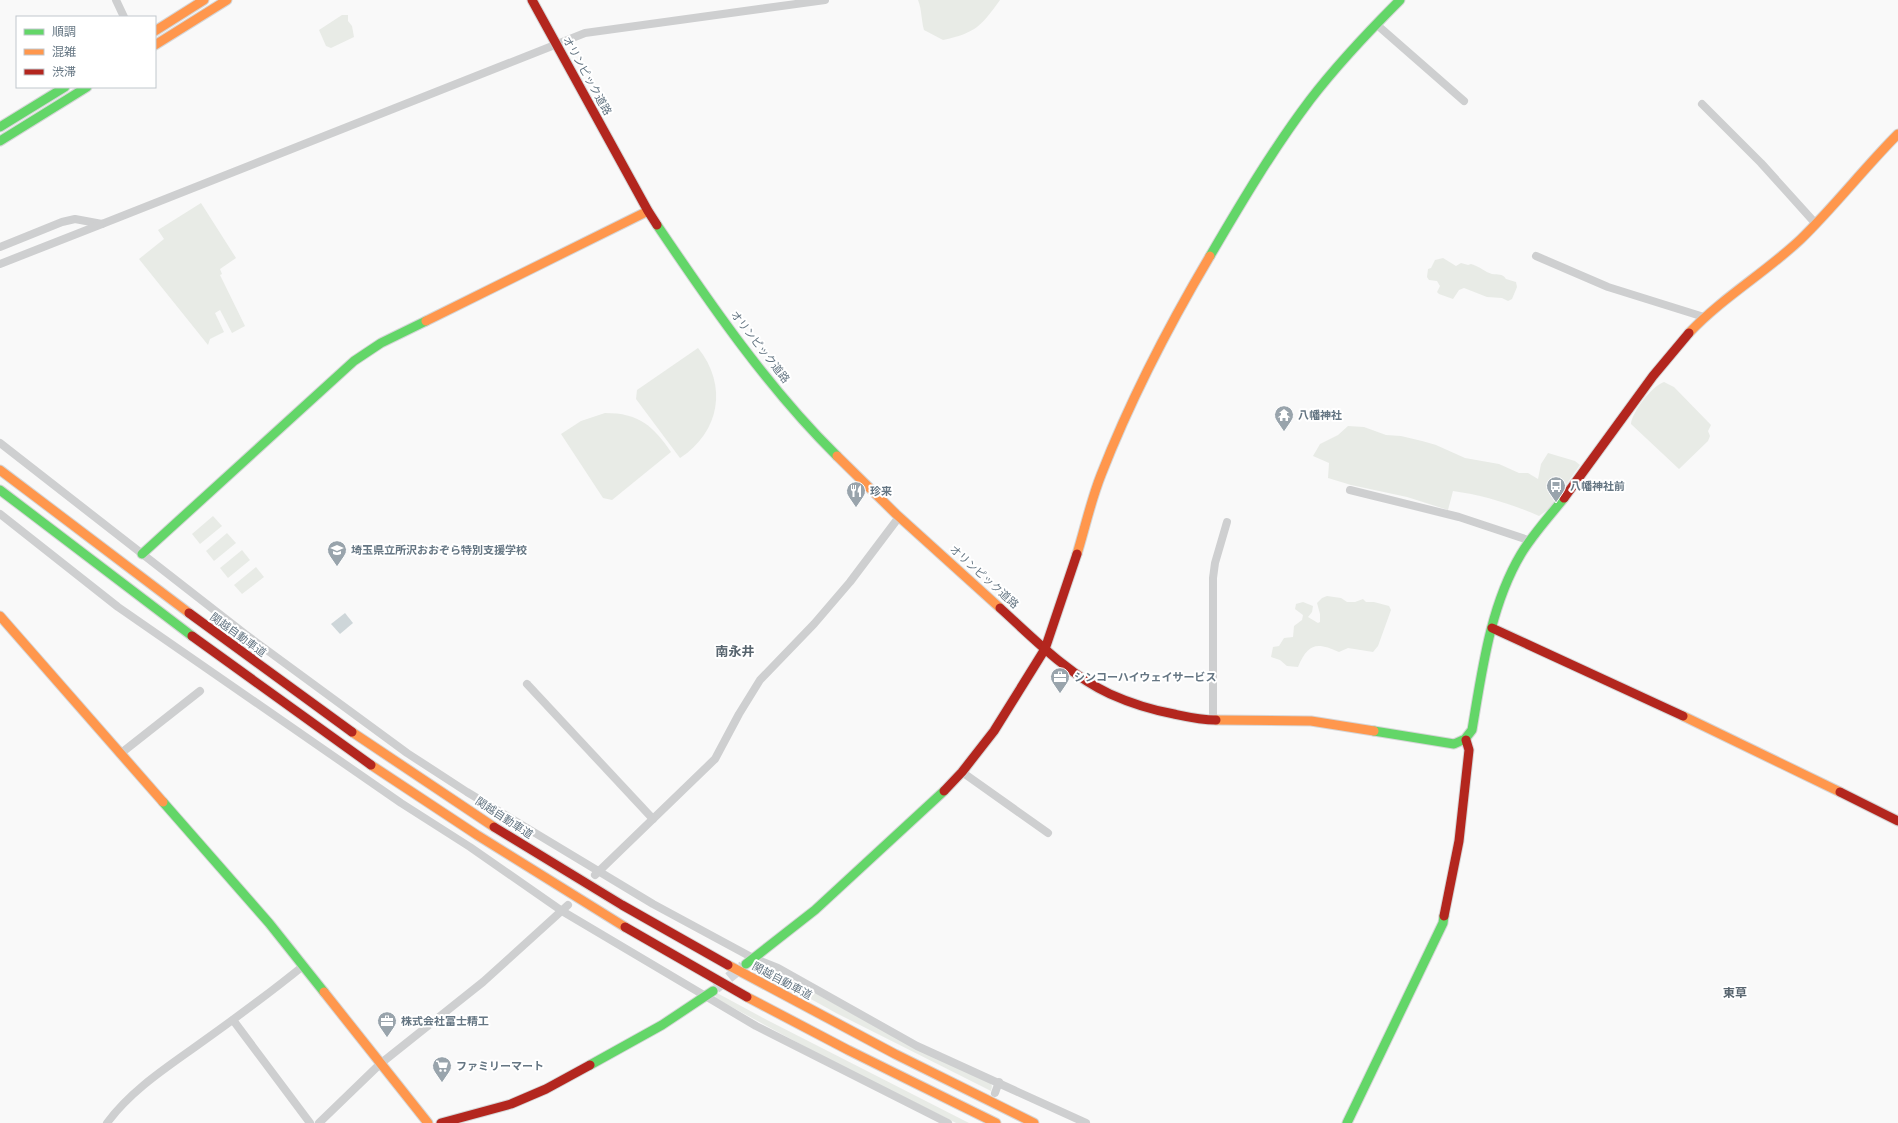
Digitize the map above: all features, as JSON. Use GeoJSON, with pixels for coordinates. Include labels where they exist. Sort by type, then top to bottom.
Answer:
{"type":"FeatureCollection","features":[{"type":"Feature","properties":{"kind":"main road"},"geometry":{"type":"LineString","coordinates":[[156,30],[204,0]]}},
{"type":"Feature","properties":{"kind":"main road"},"geometry":{"type":"LineString","coordinates":[[156,44],[227,0]]}},
{"type":"Feature","properties":{"kind":"main road","name":"オリンピック道路"},"geometry":{"type":"LineString","coordinates":[[532,0],[648,211],[690,274],[725,322],[779,391],[828,447],[899,517],[1045,649],[1090,684],[1110,694],[1154,710],[1179,717],[1213,721],[1311,721],[1454,744],[1461,743],[1466,740]]}},
{"type":"Feature","properties":{"kind":"main road"},"geometry":{"type":"LineString","coordinates":[[749,961],[815,910],[850,880],[934,802],[962,772],[998,724],[1045,649],[1074,562],[1100,476],[1152,358],[1172,320],[1281,142],[1312,99],[1376,24],[1400,0]]}},
{"type":"Feature","properties":{"kind":"main road"},"geometry":{"type":"LineString","coordinates":[[0,127],[63,88]]}},
{"type":"Feature","properties":{"kind":"main road"},"geometry":{"type":"LineString","coordinates":[[0,141],[85,88]]}},
{"type":"Feature","properties":{"kind":"main road"},"geometry":{"type":"LineString","coordinates":[[1347,1123],[1443,923],[1459,841],[1469,750],[1466,740],[1472,730],[1480,681],[1492,628],[1516,565],[1531,541],[1577,483],[1666,360],[1704,317],[1743,284],[1788,250],[1816,224],[1884,147],[1898,134]]}},
{"type":"Feature","properties":{"kind":"main road"},"geometry":{"type":"LineString","coordinates":[[142,554],[354,361],[381,343],[648,211]]}},
{"type":"Feature","properties":{"kind":"main road","name":"関越自動車道"},"geometry":{"type":"LineString","coordinates":[[0,470],[149,584],[274,676],[383,753],[558,867],[748,977],[916,1065],[1034,1123]]}},
{"type":"Feature","properties":{"kind":"main road"},"geometry":{"type":"LineString","coordinates":[[0,490],[237,671],[323,732],[464,826],[637,933],[736,990],[798,1024],[996,1123]]}},
{"type":"Feature","properties":{"kind":"main road"},"geometry":{"type":"LineString","coordinates":[[0,616],[269,923],[428,1123]]}},
{"type":"Feature","properties":{"kind":"main road"},"geometry":{"type":"LineString","coordinates":[[1492,628],[1722,734],[1898,821]]}},
{"type":"Feature","properties":{"kind":"main road"},"geometry":{"type":"LineString","coordinates":[[441,1123],[511,1104],[546,1089],[662,1025],[710,993]]}},
{"type":"Feature","properties":{"kind":"street"},"geometry":{"type":"LineString","coordinates":[[116,0],[124,16]]}},
{"type":"Feature","properties":{"kind":"street"},"geometry":{"type":"LineString","coordinates":[[0,264],[585,33],[825,0]]}},
{"type":"Feature","properties":{"kind":"street"},"geometry":{"type":"LineString","coordinates":[[1376,24],[1464,101]]}},
{"type":"Feature","properties":{"kind":"street"},"geometry":{"type":"LineString","coordinates":[[1702,104],[1761,163],[1816,224]]}},
{"type":"Feature","properties":{"kind":"street"},"geometry":{"type":"LineString","coordinates":[[0,247],[75,219],[102,224]]}},
{"type":"Feature","properties":{"kind":"street"},"geometry":{"type":"LineString","coordinates":[[1536,256],[1608,287],[1704,317]]}},
{"type":"Feature","properties":{"kind":"street"},"geometry":{"type":"LineString","coordinates":[[0,443],[245,634],[407,753],[480,800],[598,873],[654,904],[749,961],[778,968],[917,1046],[999,1082],[1086,1123]]}},
{"type":"Feature","properties":{"kind":"street"},"geometry":{"type":"LineString","coordinates":[[1350,490],[1458,517],[1531,541]]}},
{"type":"Feature","properties":{"kind":"street"},"geometry":{"type":"LineString","coordinates":[[0,514],[118,607],[400,803],[565,908],[710,993],[756,1026],[948,1123]]}},
{"type":"Feature","properties":{"kind":"street"},"geometry":{"type":"LineString","coordinates":[[598,873],[716,759],[739,714],[760,680],[814,624],[850,582],[899,517]]}},
{"type":"Feature","properties":{"kind":"street"},"geometry":{"type":"LineString","coordinates":[[1213,721],[1213,578],[1215,563],[1227,522]]}},
{"type":"Feature","properties":{"kind":"street"},"geometry":{"type":"LineString","coordinates":[[527,684],[653,819]]}},
{"type":"Feature","properties":{"kind":"street"},"geometry":{"type":"LineString","coordinates":[[120,754],[200,691]]}},
{"type":"Feature","properties":{"kind":"street"},"geometry":{"type":"LineString","coordinates":[[962,772],[1048,833]]}},
{"type":"Feature","properties":{"kind":"street"},"geometry":{"type":"LineString","coordinates":[[319,1123],[380,1064],[483,982],[565,908]]}},
{"type":"Feature","properties":{"kind":"street"},"geometry":{"type":"LineString","coordinates":[[107,1123],[120,1106],[160,1072],[303,966]]}},
{"type":"Feature","properties":{"kind":"street"},"geometry":{"type":"LineString","coordinates":[[232,1020],[310,1123]]}},
{"type":"Feature","properties":{"kind":"street"},"geometry":{"type":"LineString","coordinates":[[995,1093],[999,1082]]}},
{"type":"Feature","properties":{"kind":"shaded area"},"geometry":{"type":"Polygon","coordinates":[[[918,0],[1000,0],[988,16],[977,27],[971,31],[943,40],[924,30],[918,0]]]}},
{"type":"Feature","properties":{"kind":"shaded area"},"geometry":{"type":"Polygon","coordinates":[[[342,15],[348,15],[348,21],[352,26],[354,37],[331,48],[326,46],[319,30],[342,15]]]}},
{"type":"Feature","properties":{"kind":"shaded area"},"geometry":{"type":"Polygon","coordinates":[[[201,203],[236,258],[220,269],[222,274],[220,275],[245,326],[232,333],[220,310],[215,313],[224,332],[210,339],[208,345],[139,259],[164,239],[158,230],[201,203]]]}},
{"type":"Feature","properties":{"kind":"shaded area"},"geometry":{"type":"Polygon","coordinates":[[[1443,258],[1456,266],[1461,263],[1468,265],[1471,264],[1489,273],[1501,275],[1506,279],[1516,282],[1517,287],[1512,299],[1508,301],[1502,298],[1487,297],[1464,288],[1459,290],[1453,299],[1439,294],[1437,292],[1440,286],[1437,281],[1429,280],[1427,277],[1428,269],[1431,268],[1435,260],[1443,258]]]}},
{"type":"Feature","properties":{"kind":"shaded area"},"geometry":{"type":"Polygon","coordinates":[[[698,348],[707,362],[713,377],[716,392],[715,407],[711,422],[704,435],[680,458],[636,399],[637,390],[698,348]]]}},
{"type":"Feature","properties":{"kind":"shaded area"},"geometry":{"type":"Polygon","coordinates":[[[1664,382],[1674,387],[1711,425],[1708,431],[1710,436],[1708,441],[1679,469],[1631,424],[1635,413],[1643,400],[1659,384],[1664,382]]]}},
{"type":"Feature","properties":{"kind":"shaded area"},"geometry":{"type":"Polygon","coordinates":[[[605,413],[627,415],[636,418],[651,428],[671,452],[612,500],[603,498],[561,434],[581,421],[605,413]]]}},
{"type":"Feature","properties":{"kind":"shaded area"},"geometry":{"type":"Polygon","coordinates":[[[1348,426],[1364,427],[1386,435],[1401,436],[1422,441],[1436,445],[1465,458],[1499,464],[1519,473],[1528,473],[1538,479],[1541,464],[1548,453],[1575,461],[1580,465],[1549,509],[1539,516],[1497,500],[1453,491],[1448,510],[1407,497],[1351,485],[1328,478],[1329,463],[1313,456],[1320,444],[1338,435],[1348,426]]]}},
{"type":"Feature","properties":{"kind":"shaded area"},"geometry":{"type":"Polygon","coordinates":[[[213,516],[222,526],[200,544],[192,534],[213,516]]]}},
{"type":"Feature","properties":{"kind":"shaded area"},"geometry":{"type":"Polygon","coordinates":[[[227,533],[236,543],[214,561],[206,551],[227,533]]]}},
{"type":"Feature","properties":{"kind":"shaded area"},"geometry":{"type":"Polygon","coordinates":[[[242,550],[250,560],[228,578],[220,568],[242,550]]]}},
{"type":"Feature","properties":{"kind":"shaded area"},"geometry":{"type":"Polygon","coordinates":[[[256,567],[264,577],[242,594],[234,585],[256,567]]]}},
{"type":"Feature","properties":{"kind":"shaded area"},"geometry":{"type":"Polygon","coordinates":[[[1327,596],[1341,598],[1347,602],[1355,602],[1363,599],[1366,602],[1374,602],[1389,606],[1391,610],[1378,646],[1373,652],[1348,648],[1339,652],[1325,647],[1314,647],[1306,653],[1298,667],[1287,666],[1280,660],[1271,657],[1273,647],[1279,646],[1284,638],[1293,637],[1294,626],[1302,620],[1303,615],[1295,609],[1296,604],[1303,602],[1313,606],[1312,612],[1308,617],[1318,623],[1320,622],[1320,614],[1317,603],[1322,598],[1327,596]]]}},
{"type":"Feature","properties":{"kind":"shaded area"},"geometry":{"type":"Polygon","coordinates":[[[345,613],[353,623],[340,634],[331,624],[345,613]]]}},
{"type":"Feature","properties":{"kind":"shaded area"},"geometry":{"type":"Polygon","coordinates":[[[757,963],[764,965],[918,1050],[990,1082],[992,1086],[991,1091],[836,1013],[751,966],[757,963]]]}},
{"type":"Feature","properties":{"kind":"shaded area"},"geometry":{"type":"Polygon","coordinates":[[[717,993],[969,1123],[956,1123],[826,1058],[715,998],[717,993]]]}},
{"type":"Feature","properties":{"kind":"tunnel"},"geometry":{"type":"LineString","coordinates":[[716,988],[743,966]]}},
{"type":"Feature","properties":{"kind":"traffic: fast"},"geometry":{"type":"LineString","coordinates":[[1210,256],[1270,157],[1310,100],[1354,48],[1400,0]]}},
{"type":"Feature","properties":{"kind":"traffic: fast"},"geometry":{"type":"LineString","coordinates":[[0,127],[63,88]]}},
{"type":"Feature","properties":{"kind":"traffic: fast"},"geometry":{"type":"LineString","coordinates":[[0,141],[85,88]]}},
{"type":"Feature","properties":{"kind":"traffic: fast"},"geometry":{"type":"LineString","coordinates":[[657,225],[741,345],[787,402],[837,456]]}},
{"type":"Feature","properties":{"kind":"traffic: fast"},"geometry":{"type":"LineString","coordinates":[[142,554],[354,361],[381,343],[426,321]]}},
{"type":"Feature","properties":{"kind":"traffic: fast"},"geometry":{"type":"LineString","coordinates":[[0,490],[192,636]]}},
{"type":"Feature","properties":{"kind":"traffic: fast"},"geometry":{"type":"LineString","coordinates":[[1374,731],[1454,744],[1465,739],[1472,730],[1489,639],[1510,574],[1521,554],[1564,498]]}},
{"type":"Feature","properties":{"kind":"traffic: fast"},"geometry":{"type":"LineString","coordinates":[[746,964],[815,910],[944,791]]}},
{"type":"Feature","properties":{"kind":"traffic: fast"},"geometry":{"type":"LineString","coordinates":[[163,802],[269,923],[324,992]]}},
{"type":"Feature","properties":{"kind":"traffic: fast"},"geometry":{"type":"LineString","coordinates":[[1347,1123],[1443,923],[1444,916]]}},
{"type":"Feature","properties":{"kind":"traffic: fast"},"geometry":{"type":"LineString","coordinates":[[590,1065],[662,1025],[713,991]]}},
{"type":"Feature","properties":{"kind":"traffic: slow"},"geometry":{"type":"LineString","coordinates":[[156,30],[204,0]]}},
{"type":"Feature","properties":{"kind":"traffic: slow"},"geometry":{"type":"LineString","coordinates":[[156,44],[227,0]]}},
{"type":"Feature","properties":{"kind":"traffic: slow"},"geometry":{"type":"LineString","coordinates":[[1689,333],[1730,296],[1801,239],[1898,134]]}},
{"type":"Feature","properties":{"kind":"traffic: slow"},"geometry":{"type":"LineString","coordinates":[[426,321],[648,211]]}},
{"type":"Feature","properties":{"kind":"traffic: slow"},"geometry":{"type":"LineString","coordinates":[[1077,554],[1097,485],[1125,418],[1179,309],[1210,256]]}},
{"type":"Feature","properties":{"kind":"traffic: slow"},"geometry":{"type":"LineString","coordinates":[[837,456],[896,514],[1000,608]]}},
{"type":"Feature","properties":{"kind":"traffic: slow"},"geometry":{"type":"LineString","coordinates":[[0,470],[189,613]]}},
{"type":"Feature","properties":{"kind":"traffic: slow"},"geometry":{"type":"LineString","coordinates":[[0,616],[163,802]]}},
{"type":"Feature","properties":{"kind":"traffic: slow"},"geometry":{"type":"LineString","coordinates":[[1683,716],[1840,792]]}},
{"type":"Feature","properties":{"kind":"traffic: slow"},"geometry":{"type":"LineString","coordinates":[[1216,720],[1311,721],[1374,731]]}},
{"type":"Feature","properties":{"kind":"traffic: slow"},"geometry":{"type":"LineString","coordinates":[[352,732],[494,827]]}},
{"type":"Feature","properties":{"kind":"traffic: slow"},"geometry":{"type":"LineString","coordinates":[[371,765],[477,835],[625,927]]}},
{"type":"Feature","properties":{"kind":"traffic: slow"},"geometry":{"type":"LineString","coordinates":[[728,965],[895,1054],[1034,1123]]}},
{"type":"Feature","properties":{"kind":"traffic: slow"},"geometry":{"type":"LineString","coordinates":[[324,992],[428,1123]]}},
{"type":"Feature","properties":{"kind":"traffic: slow"},"geometry":{"type":"LineString","coordinates":[[747,997],[848,1050],[996,1123]]}},
{"type":"Feature","properties":{"kind":"traffic: jam"},"geometry":{"type":"LineString","coordinates":[[532,0],[657,225]]}},
{"type":"Feature","properties":{"kind":"traffic: jam"},"geometry":{"type":"LineString","coordinates":[[1564,498],[1653,376],[1689,333]]}},
{"type":"Feature","properties":{"kind":"traffic: jam"},"geometry":{"type":"LineString","coordinates":[[944,791],[962,772],[994,731],[1045,649],[1077,554]]}},
{"type":"Feature","properties":{"kind":"traffic: jam"},"geometry":{"type":"LineString","coordinates":[[1000,608],[1066,667],[1080,677],[1110,694],[1149,708],[1195,718],[1216,720]]}},
{"type":"Feature","properties":{"kind":"traffic: jam"},"geometry":{"type":"LineString","coordinates":[[189,613],[352,732]]}},
{"type":"Feature","properties":{"kind":"traffic: jam"},"geometry":{"type":"LineString","coordinates":[[1492,628],[1683,716]]}},
{"type":"Feature","properties":{"kind":"traffic: jam"},"geometry":{"type":"LineString","coordinates":[[192,636],[371,765]]}},
{"type":"Feature","properties":{"kind":"traffic: jam"},"geometry":{"type":"LineString","coordinates":[[1444,916],[1459,841],[1469,750],[1466,740]]}},
{"type":"Feature","properties":{"kind":"traffic: jam"},"geometry":{"type":"LineString","coordinates":[[1840,792],[1898,821]]}},
{"type":"Feature","properties":{"kind":"traffic: jam"},"geometry":{"type":"LineString","coordinates":[[494,827],[622,905],[728,965]]}},
{"type":"Feature","properties":{"kind":"traffic: jam"},"geometry":{"type":"LineString","coordinates":[[625,927],[747,997]]}},
{"type":"Feature","properties":{"kind":"traffic: jam"},"geometry":{"type":"LineString","coordinates":[[441,1123],[511,1104],[546,1089],[590,1065]]}},
{"type":"Feature","properties":{"kind":"place","name":"八幡神社"},"geometry":{"type":"Point","coordinates":[1284,432]}},
{"type":"Feature","properties":{"kind":"place","name":"八幡神社前"},"geometry":{"type":"Point","coordinates":[1556,503]}},
{"type":"Feature","properties":{"kind":"place","name":"珍来"},"geometry":{"type":"Point","coordinates":[856,508]}},
{"type":"Feature","properties":{"kind":"place","name":"埼玉県立所沢おおぞら特別支援学校"},"geometry":{"type":"Point","coordinates":[337,567]}},
{"type":"Feature","properties":{"kind":"place","name":"シンコーハイウェイサービス"},"geometry":{"type":"Point","coordinates":[1060,694]}},
{"type":"Feature","properties":{"kind":"place","name":"株式会社富士精工"},"geometry":{"type":"Point","coordinates":[387,1038]}},
{"type":"Feature","properties":{"kind":"place","name":"ファミリーマート"},"geometry":{"type":"Point","coordinates":[442,1083]}},
{"type":"Feature","properties":{"kind":"district","name":"南永井"},"geometry":{"type":"Point","coordinates":[735,651]}},
{"type":"Feature","properties":{"kind":"district","name":"東草"},"geometry":{"type":"Point","coordinates":[1735,993]}}]}
